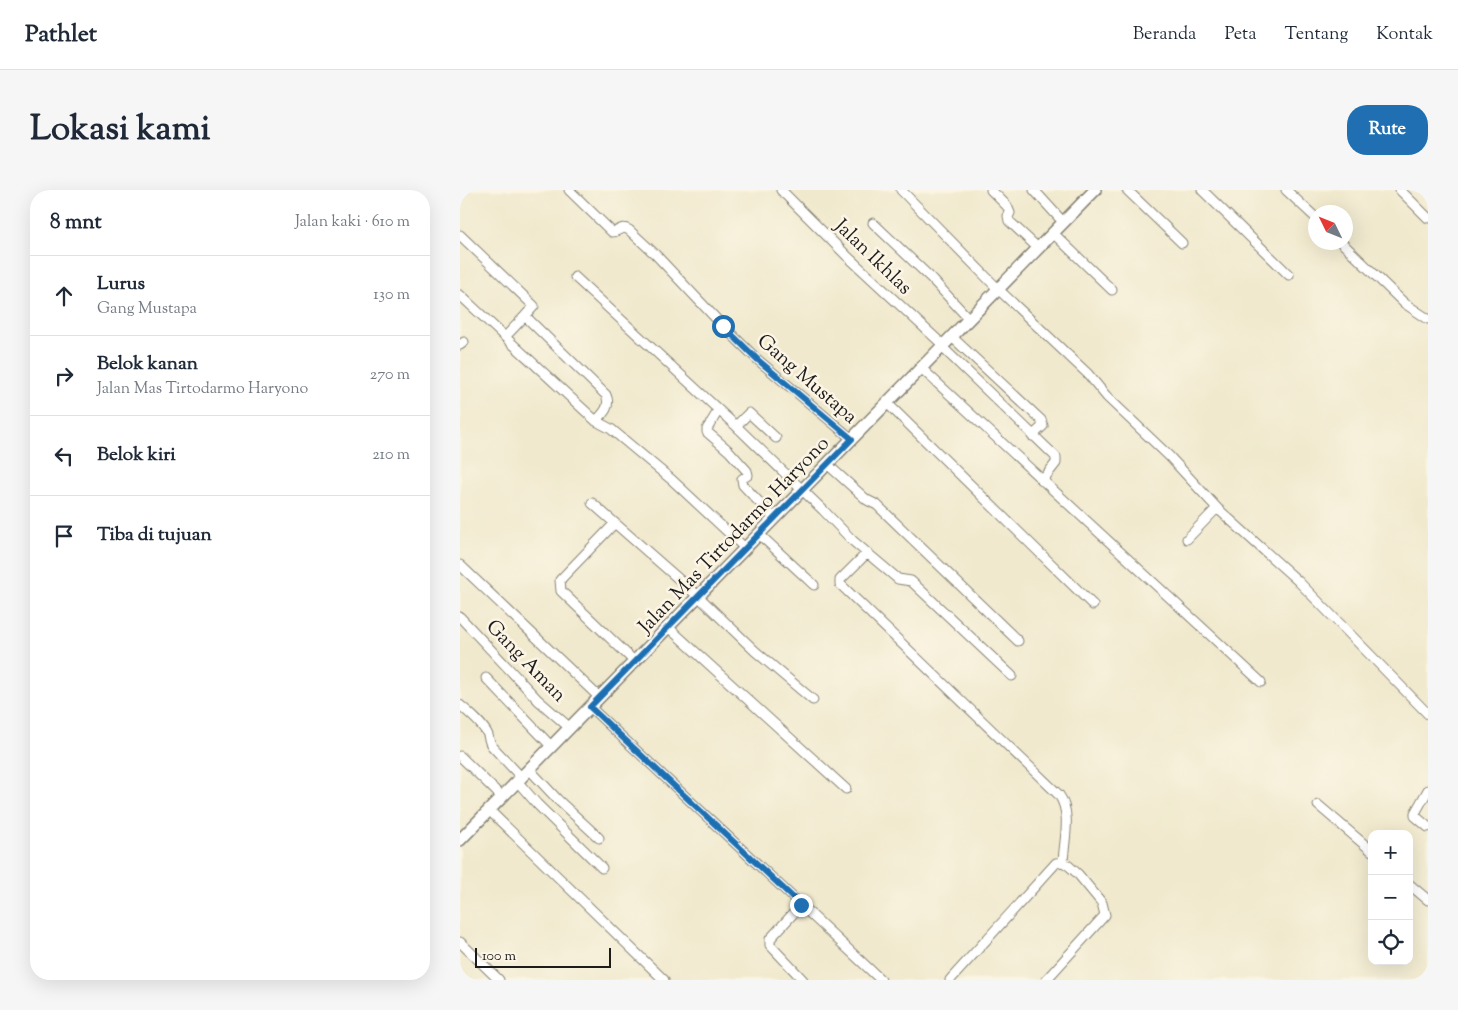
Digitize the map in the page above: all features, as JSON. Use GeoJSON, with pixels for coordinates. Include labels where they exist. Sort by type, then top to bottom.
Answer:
{"type":"FeatureCollection","features":[{"type":"Feature","properties":{"kind":"street","name":"Gang Mustapa"},"geometry":{"type":"LineString","coordinates":[[569,190],[612,232],[624,227],[629,230],[656,255],[758,360],[852,439]]}},
{"type":"Feature","properties":{"kind":"street","name":"Jalan Ikhlas"},"geometry":{"type":"LineString","coordinates":[[781,190],[847,256],[946,343]]}},
{"type":"Feature","properties":{"kind":"street"},"geometry":{"type":"LineString","coordinates":[[901,190],[998,289],[1088,374],[1108,397],[1169,456],[1217,508],[1298,582],[1428,714]]}},
{"type":"Feature","properties":{"kind":"street"},"geometry":{"type":"LineString","coordinates":[[991,190],[1009,208],[1008,221],[1038,248]]}},
{"type":"Feature","properties":{"kind":"street"},"geometry":{"type":"LineString","coordinates":[[1034,190],[1063,222]]}},
{"type":"Feature","properties":{"kind":"street","name":"Jalan Mas Tirtodarmo Haryono"},"geometry":{"type":"LineString","coordinates":[[460,839],[1095,190]]}},
{"type":"Feature","properties":{"kind":"street"},"geometry":{"type":"LineString","coordinates":[[1127,190],[1182,243]]}},
{"type":"Feature","properties":{"kind":"street"},"geometry":{"type":"LineString","coordinates":[[1202,190],[1289,275]]}},
{"type":"Feature","properties":{"kind":"street"},"geometry":{"type":"LineString","coordinates":[[1286,190],[1308,211]]}},
{"type":"Feature","properties":{"kind":"street"},"geometry":{"type":"LineString","coordinates":[[1400,190],[1428,218]]}},
{"type":"Feature","properties":{"kind":"street"},"geometry":{"type":"LineString","coordinates":[[872,223],[931,278],[969,319]]}},
{"type":"Feature","properties":{"kind":"street"},"geometry":{"type":"LineString","coordinates":[[1053,233],[1112,290]]}},
{"type":"Feature","properties":{"kind":"street"},"geometry":{"type":"LineString","coordinates":[[460,235],[534,306],[505,337]]}},
{"type":"Feature","properties":{"kind":"street"},"geometry":{"type":"LineString","coordinates":[[1350,250],[1404,303],[1428,319]]}},
{"type":"Feature","properties":{"kind":"street"},"geometry":{"type":"LineString","coordinates":[[575,278],[736,426],[823,510],[853,542],[898,579],[911,581],[1012,676]]}},
{"type":"Feature","properties":{"kind":"street"},"geometry":{"type":"LineString","coordinates":[[460,295],[596,421],[611,429],[672,480],[746,548]]}},
{"type":"Feature","properties":{"kind":"street"},"geometry":{"type":"LineString","coordinates":[[525,316],[606,395],[608,406],[596,421]]}},
{"type":"Feature","properties":{"kind":"street"},"geometry":{"type":"LineString","coordinates":[[946,343],[1032,436],[1056,457],[1056,463],[1042,481]]}},
{"type":"Feature","properties":{"kind":"street"},"geometry":{"type":"LineString","coordinates":[[946,343],[1041,420],[1043,426],[1032,436]]}},
{"type":"Feature","properties":{"kind":"street"},"geometry":{"type":"LineString","coordinates":[[921,368],[1261,682]]}},
{"type":"Feature","properties":{"kind":"street"},"geometry":{"type":"LineString","coordinates":[[887,403],[1094,605]]}},
{"type":"Feature","properties":{"kind":"street"},"geometry":{"type":"LineString","coordinates":[[718,411],[706,431],[747,471],[748,475],[742,479],[743,484],[774,518]]}},
{"type":"Feature","properties":{"kind":"street"},"geometry":{"type":"LineString","coordinates":[[736,426],[750,413],[776,438]]}},
{"type":"Feature","properties":{"kind":"street"},"geometry":{"type":"LineString","coordinates":[[827,464],[867,500],[877,505],[1018,641]]}},
{"type":"Feature","properties":{"kind":"street"},"geometry":{"type":"LineString","coordinates":[[592,503],[813,700]]}},
{"type":"Feature","properties":{"kind":"street"},"geometry":{"type":"LineString","coordinates":[[1187,539],[1217,508]]}},
{"type":"Feature","properties":{"kind":"street"},"geometry":{"type":"LineString","coordinates":[[614,524],[560,580],[560,586],[561,591],[634,661]]}},
{"type":"Feature","properties":{"kind":"street"},"geometry":{"type":"LineString","coordinates":[[759,534],[814,585]]}},
{"type":"Feature","properties":{"kind":"street"},"geometry":{"type":"LineString","coordinates":[[867,553],[840,580],[840,584],[1065,803],[1063,862]]}},
{"type":"Feature","properties":{"kind":"street"},"geometry":{"type":"LineString","coordinates":[[460,565],[599,697]]}},
{"type":"Feature","properties":{"kind":"street","name":"Gang Aman"},"geometry":{"type":"LineString","coordinates":[[460,617],[538,700],[570,728]]}},
{"type":"Feature","properties":{"kind":"street"},"geometry":{"type":"LineString","coordinates":[[668,627],[846,789]]}},
{"type":"Feature","properties":{"kind":"street"},"geometry":{"type":"LineString","coordinates":[[486,678],[551,746]]}},
{"type":"Feature","properties":{"kind":"street"},"geometry":{"type":"LineString","coordinates":[[460,705],[484,730],[492,746],[522,776],[558,800],[599,838]]}},
{"type":"Feature","properties":{"kind":"street"},"geometry":{"type":"LineString","coordinates":[[590,707],[881,980]]}},
{"type":"Feature","properties":{"kind":"street"},"geometry":{"type":"LineString","coordinates":[[460,756],[502,797]]}},
{"type":"Feature","properties":{"kind":"street"},"geometry":{"type":"LineString","coordinates":[[522,776],[537,804],[602,868]]}},
{"type":"Feature","properties":{"kind":"street"},"geometry":{"type":"LineString","coordinates":[[1428,790],[1415,813],[1415,816],[1428,827]]}},
{"type":"Feature","properties":{"kind":"street"},"geometry":{"type":"LineString","coordinates":[[1318,805],[1368,848]]}},
{"type":"Feature","properties":{"kind":"street"},"geometry":{"type":"LineString","coordinates":[[489,810],[664,980]]}},
{"type":"Feature","properties":{"kind":"street"},"geometry":{"type":"LineString","coordinates":[[950,980],[1056,863],[1063,862],[1078,874],[1102,903],[1105,915],[1046,980]]}},
{"type":"Feature","properties":{"kind":"street"},"geometry":{"type":"LineString","coordinates":[[1413,887],[1428,900]]}},
{"type":"Feature","properties":{"kind":"street"},"geometry":{"type":"LineString","coordinates":[[801,905],[770,938],[770,945],[803,980]]}},
{"type":"Feature","properties":{"kind":"street"},"geometry":{"type":"LineString","coordinates":[[460,942],[499,980]]}},
{"type":"Feature","properties":{"kind":"route"},"geometry":{"type":"LineString","coordinates":[[723,326],[758,360],[852,439],[590,707],[801,905]]}}]}
